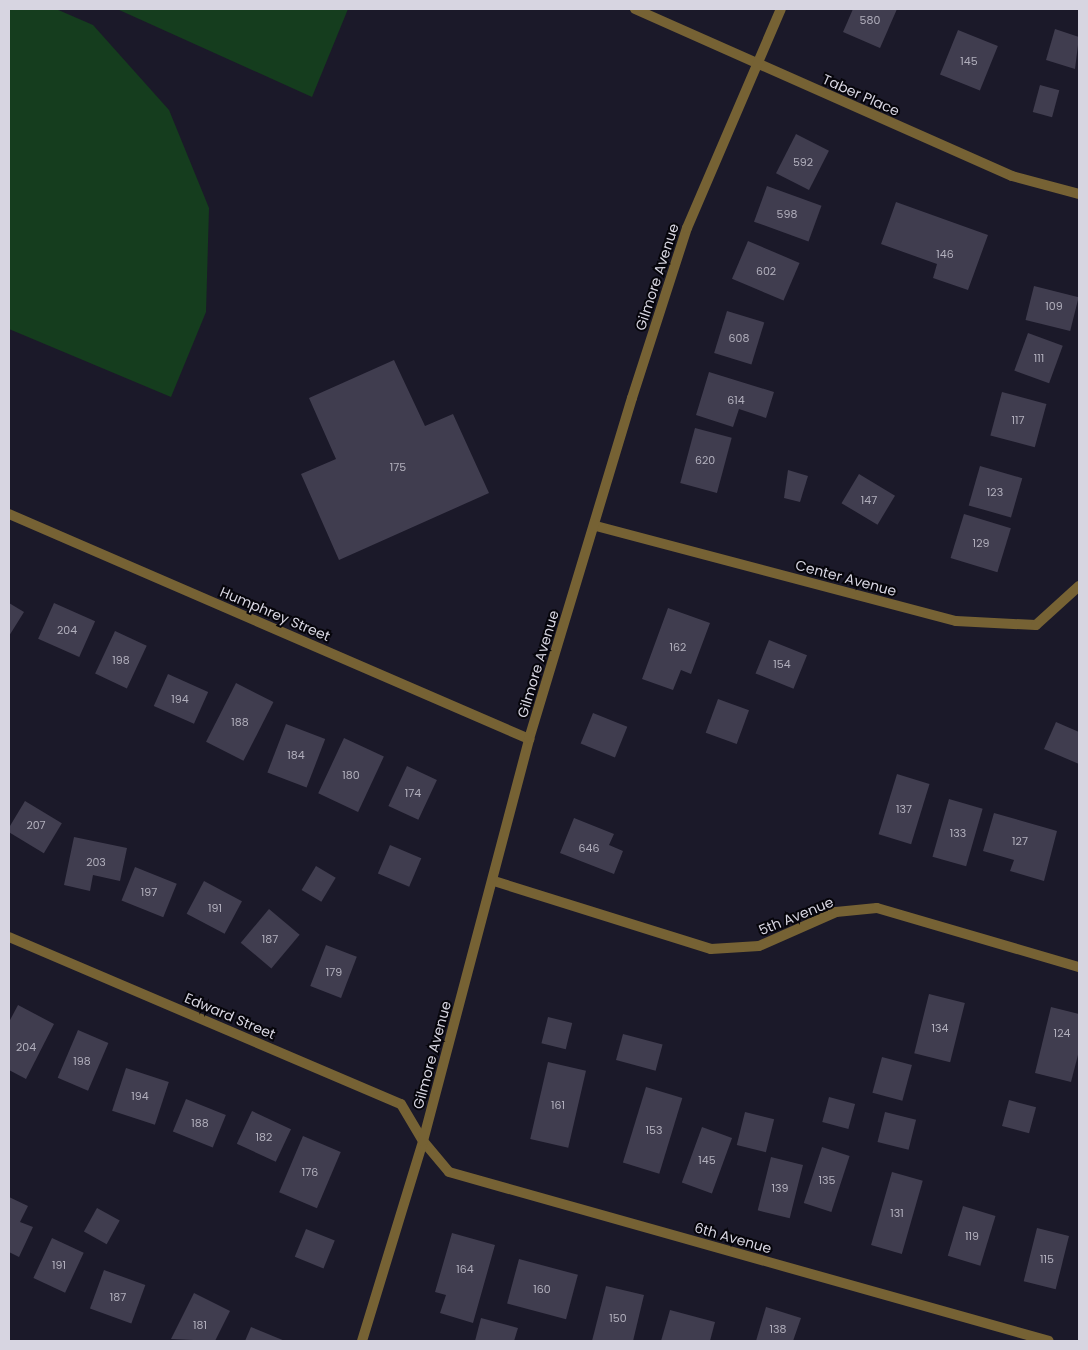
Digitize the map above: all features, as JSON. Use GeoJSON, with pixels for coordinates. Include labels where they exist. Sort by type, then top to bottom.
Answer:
{"type":"FeatureCollection","features":[{"type":"Feature","properties":{"kind":"street","name":"Taber Place"},"geometry":{"type":"LineString","coordinates":[[635,9],[755,64],[1012,176],[1079,194]]}},
{"type":"Feature","properties":{"kind":"street","name":"Gilmore Avenue"},"geometry":{"type":"LineString","coordinates":[[362,1341],[423,1141],[494,881],[530,739],[687,228],[755,64],[781,9]]}},
{"type":"Feature","properties":{"kind":"street","name":"Humphrey Street"},"geometry":{"type":"LineString","coordinates":[[9,514],[530,739]]}},
{"type":"Feature","properties":{"kind":"street","name":"Center Avenue"},"geometry":{"type":"LineString","coordinates":[[596,526],[956,621],[1036,625],[1079,586]]}},
{"type":"Feature","properties":{"kind":"street","name":"5th Avenue"},"geometry":{"type":"LineString","coordinates":[[494,881],[711,949],[759,946],[836,912],[877,908],[1079,967]]}},
{"type":"Feature","properties":{"kind":"street","name":"Edward Street"},"geometry":{"type":"LineString","coordinates":[[9,937],[401,1104],[423,1141]]}},
{"type":"Feature","properties":{"kind":"street","name":"6th Avenue"},"geometry":{"type":"LineString","coordinates":[[423,1141],[448,1172],[1049,1341]]}},
{"type":"Feature","properties":{"kind":"green space"},"geometry":{"type":"Polygon","coordinates":[[[9,9],[56,9],[93,25],[169,110],[209,208],[206,312],[171,397],[9,329],[9,9]]]}},
{"type":"Feature","properties":{"kind":"green space"},"geometry":{"type":"Polygon","coordinates":[[[117,9],[348,9],[312,97],[117,9]]]}},
{"type":"Feature","properties":{"kind":"building"},"geometry":{"type":"Polygon","coordinates":[[[853,9],[897,9],[880,48],[843,32],[853,9]]]}},
{"type":"Feature","properties":{"kind":"building"},"geometry":{"type":"Polygon","coordinates":[[[1055,29],[1079,37],[1075,69],[1046,60],[1055,29]]]}},
{"type":"Feature","properties":{"kind":"building"},"geometry":{"type":"Polygon","coordinates":[[[958,30],[998,46],[980,91],[940,75],[958,30]]]}},
{"type":"Feature","properties":{"kind":"building"},"geometry":{"type":"Polygon","coordinates":[[[1040,85],[1059,90],[1052,117],[1033,112],[1040,85]]]}},
{"type":"Feature","properties":{"kind":"building"},"geometry":{"type":"Polygon","coordinates":[[[796,134],[829,151],[809,190],[776,173],[796,134]]]}},
{"type":"Feature","properties":{"kind":"building"},"geometry":{"type":"Polygon","coordinates":[[[767,186],[822,206],[809,242],[754,222],[767,186]]]}},
{"type":"Feature","properties":{"kind":"building"},"geometry":{"type":"Polygon","coordinates":[[[896,202],[988,235],[968,290],[933,278],[937,264],[881,244],[896,202]]]}},
{"type":"Feature","properties":{"kind":"building"},"geometry":{"type":"Polygon","coordinates":[[[748,241],[800,263],[784,301],[732,279],[748,241]]]}},
{"type":"Feature","properties":{"kind":"building"},"geometry":{"type":"Polygon","coordinates":[[[1034,286],[1079,297],[1070,331],[1026,320],[1034,286]]]}},
{"type":"Feature","properties":{"kind":"building"},"geometry":{"type":"Polygon","coordinates":[[[727,311],[764,322],[751,364],[714,353],[727,311]]]}},
{"type":"Feature","properties":{"kind":"building"},"geometry":{"type":"Polygon","coordinates":[[[1028,333],[1063,346],[1049,383],[1014,371],[1028,333]]]}},
{"type":"Feature","properties":{"kind":"building"},"geometry":{"type":"Polygon","coordinates":[[[394,360],[425,426],[453,414],[489,493],[339,560],[301,474],[336,459],[309,398],[394,360]]]}},
{"type":"Feature","properties":{"kind":"building"},"geometry":{"type":"Polygon","coordinates":[[[709,372],[774,392],[766,418],[739,409],[733,427],[696,415],[709,372]]]}},
{"type":"Feature","properties":{"kind":"building"},"geometry":{"type":"Polygon","coordinates":[[[1002,392],[1046,404],[1035,447],[990,435],[1002,392]]]}},
{"type":"Feature","properties":{"kind":"building"},"geometry":{"type":"Polygon","coordinates":[[[695,428],[732,438],[717,493],[680,483],[695,428]]]}},
{"type":"Feature","properties":{"kind":"building"},"geometry":{"type":"Polygon","coordinates":[[[980,466],[1022,478],[1011,518],[969,505],[980,466]]]}},
{"type":"Feature","properties":{"kind":"building"},"geometry":{"type":"Polygon","coordinates":[[[788,470],[808,476],[800,502],[784,498],[788,470]]]}},
{"type":"Feature","properties":{"kind":"building"},"geometry":{"type":"Polygon","coordinates":[[[859,474],[895,496],[877,525],[841,503],[859,474]]]}},
{"type":"Feature","properties":{"kind":"building"},"geometry":{"type":"Polygon","coordinates":[[[964,514],[1011,528],[997,572],[951,558],[964,514]]]}},
{"type":"Feature","properties":{"kind":"building"},"geometry":{"type":"Polygon","coordinates":[[[9,603],[24,612],[9,636],[9,603]]]}},
{"type":"Feature","properties":{"kind":"building"},"geometry":{"type":"Polygon","coordinates":[[[54,603],[95,621],[79,657],[38,639],[54,603]]]}},
{"type":"Feature","properties":{"kind":"building"},"geometry":{"type":"Polygon","coordinates":[[[668,608],[710,623],[691,674],[681,670],[673,690],[642,679],[668,608]]]}},
{"type":"Feature","properties":{"kind":"building"},"geometry":{"type":"Polygon","coordinates":[[[115,631],[147,646],[127,688],[95,674],[115,631]]]}},
{"type":"Feature","properties":{"kind":"building"},"geometry":{"type":"Polygon","coordinates":[[[769,640],[807,655],[794,689],[756,673],[769,640]]]}},
{"type":"Feature","properties":{"kind":"building"},"geometry":{"type":"Polygon","coordinates":[[[168,674],[208,692],[194,724],[154,706],[168,674]]]}},
{"type":"Feature","properties":{"kind":"building"},"geometry":{"type":"Polygon","coordinates":[[[236,683],[273,702],[243,761],[206,742],[236,683]]]}},
{"type":"Feature","properties":{"kind":"building"},"geometry":{"type":"Polygon","coordinates":[[[718,699],[749,710],[737,744],[706,733],[718,699]]]}},
{"type":"Feature","properties":{"kind":"building"},"geometry":{"type":"Polygon","coordinates":[[[593,713],[627,727],[615,757],[581,744],[593,713]]]}},
{"type":"Feature","properties":{"kind":"building"},"geometry":{"type":"Polygon","coordinates":[[[1056,722],[1079,732],[1079,764],[1044,749],[1056,722]]]}},
{"type":"Feature","properties":{"kind":"building"},"geometry":{"type":"Polygon","coordinates":[[[286,724],[325,739],[307,788],[267,773],[286,724]]]}},
{"type":"Feature","properties":{"kind":"building"},"geometry":{"type":"Polygon","coordinates":[[[344,738],[384,757],[358,812],[318,793],[344,738]]]}},
{"type":"Feature","properties":{"kind":"building"},"geometry":{"type":"Polygon","coordinates":[[[407,766],[437,780],[418,820],[388,806],[407,766]]]}},
{"type":"Feature","properties":{"kind":"building"},"geometry":{"type":"Polygon","coordinates":[[[897,774],[930,784],[911,844],[879,834],[897,774]]]}},
{"type":"Feature","properties":{"kind":"building"},"geometry":{"type":"Polygon","coordinates":[[[949,799],[983,809],[966,866],[932,857],[949,799]]]}},
{"type":"Feature","properties":{"kind":"building"},"geometry":{"type":"Polygon","coordinates":[[[25,801],[62,823],[44,853],[9,832],[9,828],[25,801]]]}},
{"type":"Feature","properties":{"kind":"building"},"geometry":{"type":"Polygon","coordinates":[[[994,813],[1057,831],[1044,881],[1010,871],[1014,860],[983,851],[994,813]]]}},
{"type":"Feature","properties":{"kind":"building"},"geometry":{"type":"Polygon","coordinates":[[[574,818],[614,834],[609,845],[623,851],[614,874],[560,853],[574,818]]]}},
{"type":"Feature","properties":{"kind":"building"},"geometry":{"type":"Polygon","coordinates":[[[74,837],[127,848],[120,881],[93,875],[90,891],[64,885],[74,837]]]}},
{"type":"Feature","properties":{"kind":"building"},"geometry":{"type":"Polygon","coordinates":[[[390,845],[421,858],[409,887],[378,874],[390,845]]]}},
{"type":"Feature","properties":{"kind":"building"},"geometry":{"type":"Polygon","coordinates":[[[316,866],[336,878],[321,902],[302,890],[316,866]]]}},
{"type":"Feature","properties":{"kind":"building"},"geometry":{"type":"Polygon","coordinates":[[[135,867],[177,884],[163,917],[122,900],[135,867]]]}},
{"type":"Feature","properties":{"kind":"building"},"geometry":{"type":"Polygon","coordinates":[[[204,881],[242,901],[225,934],[187,914],[204,881]]]}},
{"type":"Feature","properties":{"kind":"building"},"geometry":{"type":"Polygon","coordinates":[[[269,909],[300,935],[271,968],[241,943],[269,909]]]}},
{"type":"Feature","properties":{"kind":"building"},"geometry":{"type":"Polygon","coordinates":[[[326,945],[357,957],[341,998],[310,986],[326,945]]]}},
{"type":"Feature","properties":{"kind":"building"},"geometry":{"type":"Polygon","coordinates":[[[929,994],[965,1003],[950,1062],[914,1053],[929,994]]]}},
{"type":"Feature","properties":{"kind":"building"},"geometry":{"type":"Polygon","coordinates":[[[18,1005],[54,1024],[26,1079],[9,1070],[9,1022],[18,1005]]]}},
{"type":"Feature","properties":{"kind":"building"},"geometry":{"type":"Polygon","coordinates":[[[1051,1007],[1079,1014],[1079,1051],[1071,1082],[1035,1073],[1051,1007]]]}},
{"type":"Feature","properties":{"kind":"building"},"geometry":{"type":"Polygon","coordinates":[[[548,1017],[572,1023],[566,1049],[541,1043],[548,1017]]]}},
{"type":"Feature","properties":{"kind":"building"},"geometry":{"type":"Polygon","coordinates":[[[78,1030],[108,1043],[88,1091],[58,1078],[78,1030]]]}},
{"type":"Feature","properties":{"kind":"building"},"geometry":{"type":"Polygon","coordinates":[[[623,1034],[663,1045],[656,1071],[616,1060],[623,1034]]]}},
{"type":"Feature","properties":{"kind":"building"},"geometry":{"type":"Polygon","coordinates":[[[882,1057],[912,1065],[902,1101],[872,1093],[882,1057]]]}},
{"type":"Feature","properties":{"kind":"building"},"geometry":{"type":"Polygon","coordinates":[[[548,1062],[586,1071],[568,1148],[530,1139],[548,1062]]]}},
{"type":"Feature","properties":{"kind":"building"},"geometry":{"type":"Polygon","coordinates":[[[126,1068],[169,1082],[155,1125],[112,1111],[126,1068]]]}},
{"type":"Feature","properties":{"kind":"building"},"geometry":{"type":"Polygon","coordinates":[[[646,1087],[682,1098],[659,1174],[623,1163],[646,1087]]]}},
{"type":"Feature","properties":{"kind":"building"},"geometry":{"type":"Polygon","coordinates":[[[829,1097],[855,1104],[848,1129],[822,1122],[829,1097]]]}},
{"type":"Feature","properties":{"kind":"building"},"geometry":{"type":"Polygon","coordinates":[[[186,1099],[226,1115],[213,1148],[173,1131],[186,1099]]]}},
{"type":"Feature","properties":{"kind":"building"},"geometry":{"type":"Polygon","coordinates":[[[1009,1100],[1036,1107],[1029,1133],[1002,1126],[1009,1100]]]}},
{"type":"Feature","properties":{"kind":"building"},"geometry":{"type":"Polygon","coordinates":[[[252,1111],[291,1129],[276,1162],[237,1144],[252,1111]]]}},
{"type":"Feature","properties":{"kind":"building"},"geometry":{"type":"Polygon","coordinates":[[[745,1112],[774,1119],[766,1152],[737,1145],[745,1112]]]}},
{"type":"Feature","properties":{"kind":"building"},"geometry":{"type":"Polygon","coordinates":[[[885,1112],[916,1120],[909,1150],[878,1142],[885,1112]]]}},
{"type":"Feature","properties":{"kind":"building"},"geometry":{"type":"Polygon","coordinates":[[[702,1127],[732,1138],[712,1193],[682,1182],[702,1127]]]}},
{"type":"Feature","properties":{"kind":"building"},"geometry":{"type":"Polygon","coordinates":[[[303,1136],[341,1152],[317,1208],[279,1192],[303,1136]]]}},
{"type":"Feature","properties":{"kind":"building"},"geometry":{"type":"Polygon","coordinates":[[[822,1147],[850,1156],[831,1212],[804,1203],[822,1147]]]}},
{"type":"Feature","properties":{"kind":"building"},"geometry":{"type":"Polygon","coordinates":[[[771,1157],[803,1165],[790,1218],[758,1210],[771,1157]]]}},
{"type":"Feature","properties":{"kind":"building"},"geometry":{"type":"Polygon","coordinates":[[[892,1172],[923,1181],[902,1254],[871,1245],[892,1172]]]}},
{"type":"Feature","properties":{"kind":"building"},"geometry":{"type":"Polygon","coordinates":[[[9,1197],[28,1206],[20,1222],[33,1227],[19,1257],[9,1252],[9,1197]]]}},
{"type":"Feature","properties":{"kind":"building"},"geometry":{"type":"Polygon","coordinates":[[[963,1206],[996,1216],[980,1266],[948,1256],[963,1206]]]}},
{"type":"Feature","properties":{"kind":"building"},"geometry":{"type":"Polygon","coordinates":[[[97,1208],[120,1221],[107,1244],[84,1232],[97,1208]]]}},
{"type":"Feature","properties":{"kind":"building"},"geometry":{"type":"Polygon","coordinates":[[[1037,1228],[1069,1236],[1056,1289],[1024,1281],[1037,1228]]]}},
{"type":"Feature","properties":{"kind":"building"},"geometry":{"type":"Polygon","coordinates":[[[306,1229],[335,1241],[324,1268],[295,1257],[306,1229]]]}},
{"type":"Feature","properties":{"kind":"building"},"geometry":{"type":"Polygon","coordinates":[[[452,1233],[495,1245],[473,1323],[440,1313],[446,1295],[435,1292],[452,1233]]]}},
{"type":"Feature","properties":{"kind":"building"},"geometry":{"type":"Polygon","coordinates":[[[52,1238],[84,1253],[65,1293],[33,1278],[52,1238]]]}},
{"type":"Feature","properties":{"kind":"building"},"geometry":{"type":"Polygon","coordinates":[[[519,1259],[578,1275],[566,1319],[507,1303],[519,1259]]]}},
{"type":"Feature","properties":{"kind":"building"},"geometry":{"type":"Polygon","coordinates":[[[104,1270],[145,1285],[131,1324],[90,1309],[104,1270]]]}},
{"type":"Feature","properties":{"kind":"building"},"geometry":{"type":"Polygon","coordinates":[[[606,1286],[644,1295],[633,1341],[592,1341],[606,1286]]]}},
{"type":"Feature","properties":{"kind":"building"},"geometry":{"type":"Polygon","coordinates":[[[194,1293],[230,1311],[215,1341],[171,1339],[194,1293]]]}},
{"type":"Feature","properties":{"kind":"building"},"geometry":{"type":"Polygon","coordinates":[[[766,1307],[801,1318],[793,1341],[756,1341],[766,1307]]]}},
{"type":"Feature","properties":{"kind":"building"},"geometry":{"type":"Polygon","coordinates":[[[670,1310],[715,1322],[710,1341],[661,1341],[670,1310]]]}},
{"type":"Feature","properties":{"kind":"building"},"geometry":{"type":"Polygon","coordinates":[[[481,1318],[518,1328],[514,1341],[475,1341],[481,1318]]]}},
{"type":"Feature","properties":{"kind":"building"},"geometry":{"type":"Polygon","coordinates":[[[251,1327],[285,1341],[245,1341],[251,1327]]]}}]}
